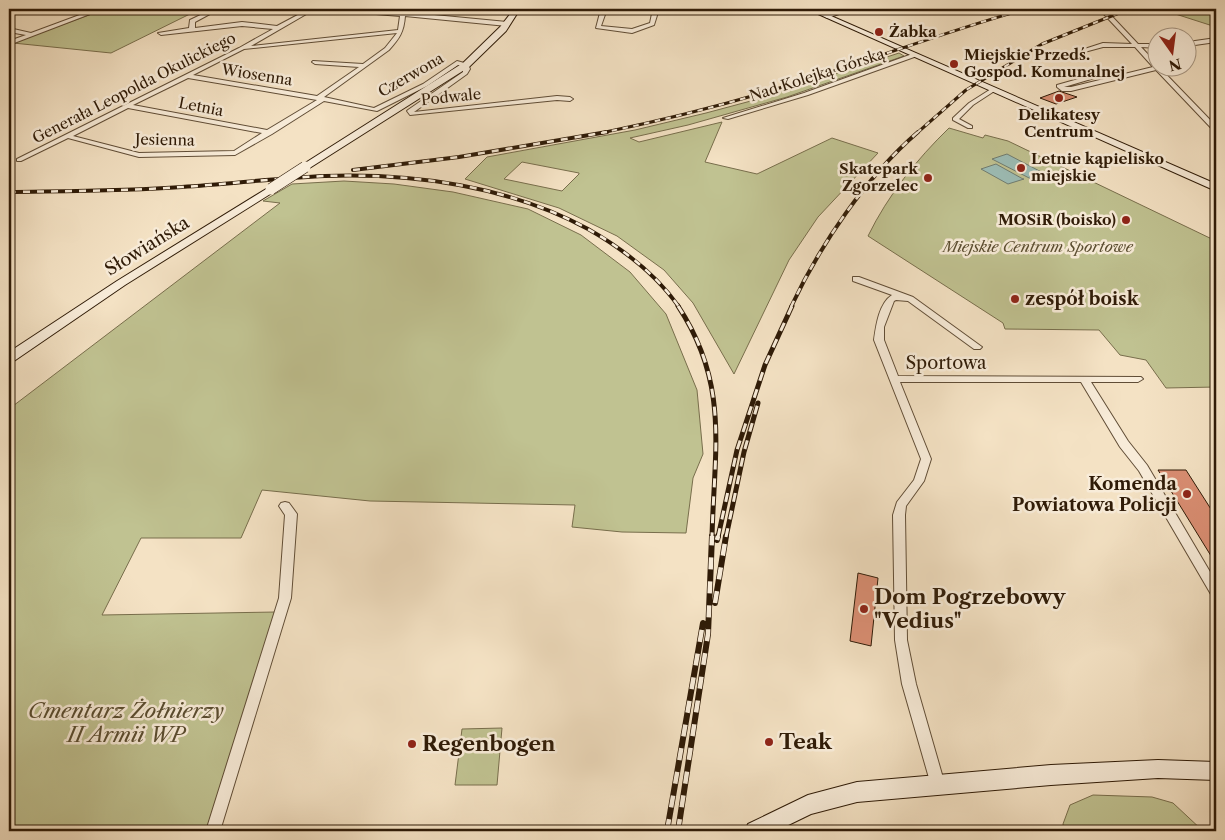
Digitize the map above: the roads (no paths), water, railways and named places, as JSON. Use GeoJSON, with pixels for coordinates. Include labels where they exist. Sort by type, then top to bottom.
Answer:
{"type":"FeatureCollection","features":[{"type":"Feature","properties":{"kind":"street"},"geometry":{"type":"LineString","coordinates":[[32,13],[42,9]]}},
{"type":"Feature","properties":{"kind":"street"},"geometry":{"type":"LineString","coordinates":[[69,9],[91,12]]}},
{"type":"Feature","properties":{"kind":"street"},"geometry":{"type":"LineString","coordinates":[[9,43],[100,9]]}},
{"type":"Feature","properties":{"kind":"street"},"geometry":{"type":"LineString","coordinates":[[192,30],[192,22],[216,9]]}},
{"type":"Feature","properties":{"kind":"street","name":"Generała Leopolda Okulickiego"},"geometry":{"type":"LineString","coordinates":[[19,160],[241,49],[312,9]]}},
{"type":"Feature","properties":{"kind":"street"},"geometry":{"type":"LineString","coordinates":[[340,9],[507,24]]}},
{"type":"Feature","properties":{"kind":"street"},"geometry":{"type":"LineString","coordinates":[[270,133],[321,98],[329,88],[394,44],[401,31],[404,14],[408,9]]}},
{"type":"Feature","properties":{"kind":"street","name":"Słowiańska"},"geometry":{"type":"LineString","coordinates":[[9,358],[121,283],[466,65],[507,24],[517,9]]}},
{"type":"Feature","properties":{"kind":"street"},"geometry":{"type":"LineString","coordinates":[[604,9],[598,27],[632,31],[652,24],[656,9]]}},
{"type":"Feature","properties":{"kind":"street"},"geometry":{"type":"LineString","coordinates":[[810,9],[1216,188]]}},
{"type":"Feature","properties":{"kind":"street"},"geometry":{"type":"LineString","coordinates":[[827,16],[851,9]]}},
{"type":"Feature","properties":{"kind":"street"},"geometry":{"type":"LineString","coordinates":[[1102,9],[1148,59]]}},
{"type":"Feature","properties":{"kind":"street"},"geometry":{"type":"LineString","coordinates":[[161,33],[242,24],[278,28]]}},
{"type":"Feature","properties":{"kind":"street"},"geometry":{"type":"LineString","coordinates":[[9,30],[31,35]]}},
{"type":"Feature","properties":{"kind":"street"},"geometry":{"type":"LineString","coordinates":[[241,49],[401,31]]}},
{"type":"Feature","properties":{"kind":"street"},"geometry":{"type":"LineString","coordinates":[[1198,43],[1216,40]]}},
{"type":"Feature","properties":{"kind":"street"},"geometry":{"type":"LineString","coordinates":[[1068,56],[1103,45],[1148,46]]}},
{"type":"Feature","properties":{"kind":"street","name":"Nad Kolejką Górską"},"geometry":{"type":"LineString","coordinates":[[726,118],[806,94],[915,55]]}},
{"type":"Feature","properties":{"kind":"street"},"geometry":{"type":"LineString","coordinates":[[315,62],[363,66]]}},
{"type":"Feature","properties":{"kind":"street","name":"Czerwona"},"geometry":{"type":"LineString","coordinates":[[321,98],[375,110],[425,85],[457,63],[466,65]]}},
{"type":"Feature","properties":{"kind":"street","name":"Podwale"},"geometry":{"type":"LineString","coordinates":[[466,65],[465,73],[410,110],[412,114],[557,98],[570,99]]}},
{"type":"Feature","properties":{"kind":"street"},"geometry":{"type":"LineString","coordinates":[[1096,76],[1059,86],[1064,90],[1071,89],[1148,70]]}},
{"type":"Feature","properties":{"kind":"street","name":"Wiosenna"},"geometry":{"type":"LineString","coordinates":[[188,76],[321,98]]}},
{"type":"Feature","properties":{"kind":"street"},"geometry":{"type":"LineString","coordinates":[[1166,78],[1216,130]]}},
{"type":"Feature","properties":{"kind":"street"},"geometry":{"type":"LineString","coordinates":[[970,127],[955,119],[971,104],[993,90]]}},
{"type":"Feature","properties":{"kind":"street","name":"Letnia"},"geometry":{"type":"LineString","coordinates":[[128,106],[270,133]]}},
{"type":"Feature","properties":{"kind":"street","name":"Jesienna"},"geometry":{"type":"LineString","coordinates":[[67,136],[139,155],[235,154],[270,133]]}},
{"type":"Feature","properties":{"kind":"street","name":"Sportowa"},"geometry":{"type":"LineString","coordinates":[[856,279],[907,298],[977,347]]}},
{"type":"Feature","properties":{"kind":"street","name":"Sportowa"},"geometry":{"type":"LineString","coordinates":[[907,298],[895,297],[890,300],[880,327],[879,340],[894,380],[1138,379]]}},
{"type":"Feature","properties":{"kind":"street"},"geometry":{"type":"LineString","coordinates":[[1084,379],[1124,444],[1143,468],[1216,592]]}},
{"type":"Feature","properties":{"kind":"street"},"geometry":{"type":"LineString","coordinates":[[894,380],[926,459],[919,481],[900,505],[901,640],[909,684],[938,785]]}},
{"type":"Feature","properties":{"kind":"street"},"geometry":{"type":"LineString","coordinates":[[213,831],[285,598],[291,514],[284,506]]}},
{"type":"Feature","properties":{"kind":"street"},"geometry":{"type":"LineString","coordinates":[[755,831],[808,805],[850,794],[1051,775],[1158,769],[1216,771]]}},
{"type":"Feature","properties":{"kind":"water","name":"Letnie kąpielisko miejskie"},"geometry":{"type":"Polygon","coordinates":[[[1007,154],[1049,176],[1035,181],[992,159],[1007,154]]]}},
{"type":"Feature","properties":{"kind":"water"},"geometry":{"type":"Polygon","coordinates":[[[996,164],[1024,179],[1008,184],[981,169],[996,164]]]}},
{"type":"Feature","properties":{"kind":"railway"},"geometry":{"type":"LineString","coordinates":[[601,133],[677,116],[752,96],[1026,9]]}},
{"type":"Feature","properties":{"kind":"railway"},"geometry":{"type":"LineString","coordinates":[[917,133],[966,90],[1042,44],[1129,9]]}},
{"type":"Feature","properties":{"kind":"railway"},"geometry":{"type":"LineString","coordinates":[[353,170],[459,157],[607,132]]}},
{"type":"Feature","properties":{"kind":"railway"},"geometry":{"type":"LineString","coordinates":[[791,307],[830,236],[846,213],[880,170],[918,132]]}},
{"type":"Feature","properties":{"kind":"railway"},"geometry":{"type":"LineString","coordinates":[[9,192],[161,188],[325,176],[393,177],[460,185],[526,202],[558,214],[588,229],[638,263],[660,284],[679,307]]}},
{"type":"Feature","properties":{"kind":"railway"},"geometry":{"type":"LineString","coordinates":[[678,306],[694,335],[706,363],[712,391],[716,447],[712,537]]}},
{"type":"Feature","properties":{"kind":"railway"},"geometry":{"type":"LineString","coordinates":[[718,537],[737,450],[765,365],[792,306]]}},
{"type":"Feature","properties":{"kind":"railway"},"geometry":{"type":"LineString","coordinates":[[726,537],[744,452],[758,403]]}},
{"type":"Feature","properties":{"kind":"railway"},"geometry":{"type":"LineString","coordinates":[[678,831],[708,634],[712,536]]}},
{"type":"Feature","properties":{"kind":"railway"},"geometry":{"type":"LineString","coordinates":[[717,540],[718,536]]}},
{"type":"Feature","properties":{"kind":"railway"},"geometry":{"type":"LineString","coordinates":[[715,603],[726,536]]}},
{"type":"Feature","properties":{"kind":"railway"},"geometry":{"type":"LineString","coordinates":[[667,831],[703,623]]}},
{"type":"Feature","properties":{"kind":"place","name":"Żabka"},"geometry":{"type":"Point","coordinates":[879,32]}},
{"type":"Feature","properties":{"kind":"place","name":"Miejskie Przedś. Gospod. Komunalnej"},"geometry":{"type":"Point","coordinates":[954,64]}},
{"type":"Feature","properties":{"kind":"place","name":"Delikatesy Centrum"},"geometry":{"type":"Point","coordinates":[1059,98]}},
{"type":"Feature","properties":{"kind":"place","name":"Letnie kąpielisko miejskie"},"geometry":{"type":"Point","coordinates":[1021,168]}},
{"type":"Feature","properties":{"kind":"place","name":"Skatepark Zgorzelec"},"geometry":{"type":"Point","coordinates":[928,178]}},
{"type":"Feature","properties":{"kind":"place","name":"MOSiR (boisko)"},"geometry":{"type":"Point","coordinates":[1126,220]}},
{"type":"Feature","properties":{"kind":"place","name":"zespół boisk"},"geometry":{"type":"Point","coordinates":[1015,299]}},
{"type":"Feature","properties":{"kind":"place","name":"Komenda Powiatowa Policji"},"geometry":{"type":"Point","coordinates":[1187,494]}},
{"type":"Feature","properties":{"kind":"place","name":"Dom Pogrzebowy \"Vedius\""},"geometry":{"type":"Point","coordinates":[864,609]}},
{"type":"Feature","properties":{"kind":"place","name":"Teak"},"geometry":{"type":"Point","coordinates":[769,742]}},
{"type":"Feature","properties":{"kind":"place","name":"Regenbogen"},"geometry":{"type":"Point","coordinates":[412,744]}},
{"type":"Feature","properties":{"kind":"park label","name":"Miejskie Centrum Sportowe"},"geometry":{"type":"Point","coordinates":[1038,247]}},
{"type":"Feature","properties":{"kind":"park label","name":"Cmentarz Żołnierzy II Armii WP"},"geometry":{"type":"Point","coordinates":[126,723]}}]}
